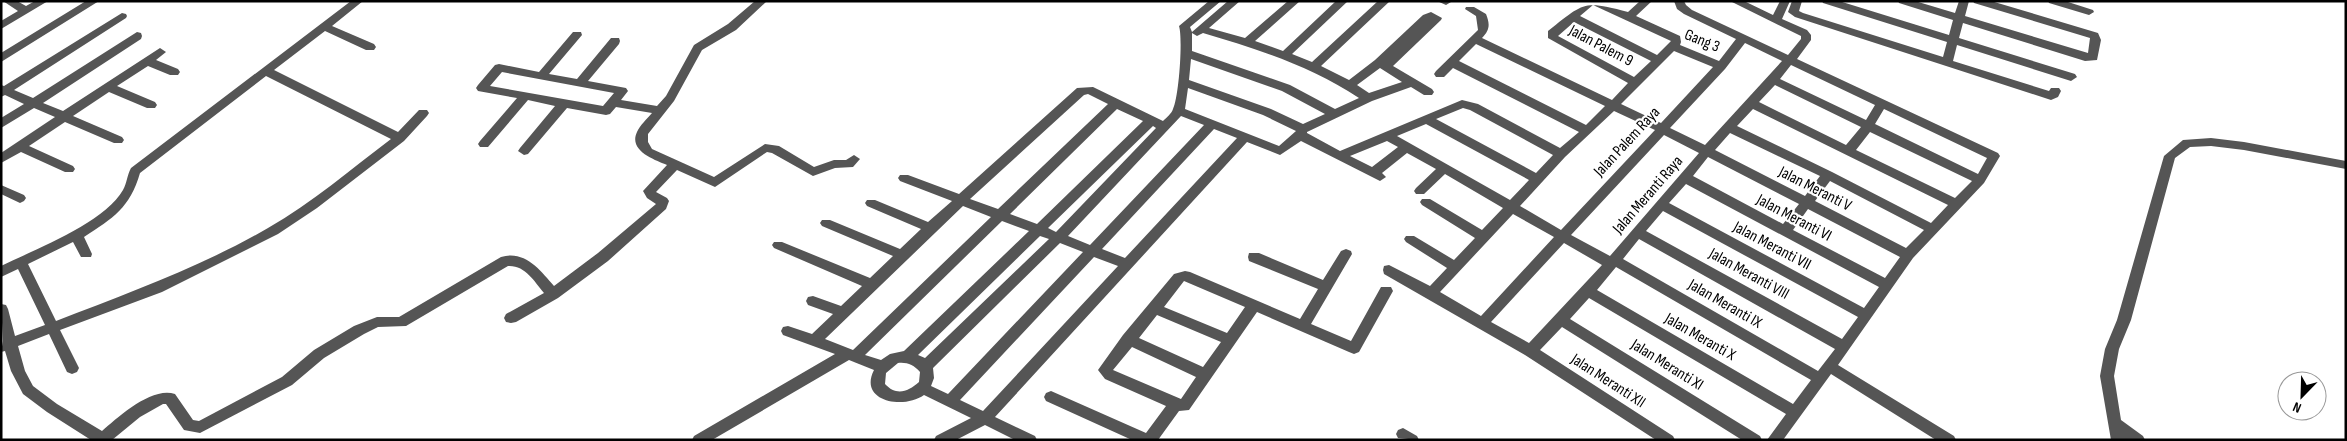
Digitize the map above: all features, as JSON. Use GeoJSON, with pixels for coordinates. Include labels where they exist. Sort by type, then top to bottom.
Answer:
{"type":"FeatureCollection","features":[{"type":"Feature","properties":{"kind":"street"},"geometry":{"type":"LineString","coordinates":[[8,1],[27,11]]}},
{"type":"Feature","properties":{"kind":"street"},"geometry":{"type":"LineString","coordinates":[[1,26],[43,1]]}},
{"type":"Feature","properties":{"kind":"street"},"geometry":{"type":"LineString","coordinates":[[1,58],[94,1]]}},
{"type":"Feature","properties":{"kind":"street"},"geometry":{"type":"LineString","coordinates":[[1,272],[92,228],[117,206],[129,190],[133,174],[137,169],[358,1]]}},
{"type":"Feature","properties":{"kind":"street"},"geometry":{"type":"LineString","coordinates":[[762,1],[732,27],[700,46],[678,86],[642,133],[642,142],[648,152],[715,183],[765,148],[775,149],[813,172],[834,164],[849,164],[854,159]]}},
{"type":"Feature","properties":{"kind":"street"},"geometry":{"type":"LineString","coordinates":[[926,366],[1179,111],[1184,83],[1186,52],[1187,34],[1184,26],[1216,1]]}},
{"type":"Feature","properties":{"kind":"street"},"geometry":{"type":"LineString","coordinates":[[1187,34],[1201,29],[1234,1]]}},
{"type":"Feature","properties":{"kind":"street"},"geometry":{"type":"LineString","coordinates":[[1246,43],[1295,1]]}},
{"type":"Feature","properties":{"kind":"street"},"geometry":{"type":"LineString","coordinates":[[1284,56],[1343,1]]}},
{"type":"Feature","properties":{"kind":"street"},"geometry":{"type":"LineString","coordinates":[[1314,68],[1385,1]]}},
{"type":"Feature","properties":{"kind":"street"},"geometry":{"type":"LineString","coordinates":[[1431,293],[1454,266],[1512,208],[1560,154],[1588,131],[1676,42],[1676,39],[1593,1],[1573,17],[1658,60]]}},
{"type":"Feature","properties":{"kind":"street"},"geometry":{"type":"LineString","coordinates":[[1629,17],[1647,1]]}},
{"type":"Feature","properties":{"kind":"street"},"geometry":{"type":"LineString","coordinates":[[1679,1],[1681,7],[1688,12],[1993,155],[1994,158],[1980,180],[1908,255],[1844,347],[1774,440]]}},
{"type":"Feature","properties":{"kind":"street"},"geometry":{"type":"LineString","coordinates":[[1736,1],[1776,20],[1785,1]]}},
{"type":"Feature","properties":{"kind":"street"},"geometry":{"type":"LineString","coordinates":[[1796,1],[1792,10],[1799,15],[2051,96],[2055,90]]}},
{"type":"Feature","properties":{"kind":"street"},"geometry":{"type":"LineString","coordinates":[[1827,1],[2071,77]]}},
{"type":"Feature","properties":{"kind":"street"},"geometry":{"type":"LineString","coordinates":[[1903,1],[2085,57],[2093,57],[2096,40],[2094,36],[1978,1]]}},
{"type":"Feature","properties":{"kind":"street"},"geometry":{"type":"LineString","coordinates":[[1947,63],[1964,1]]}},
{"type":"Feature","properties":{"kind":"street"},"geometry":{"type":"LineString","coordinates":[[2053,1],[2088,12]]}},
{"type":"Feature","properties":{"kind":"street"},"geometry":{"type":"LineString","coordinates":[[1440,74],[1483,31],[1484,24],[1481,14],[1470,9]]}},
{"type":"Feature","properties":{"kind":"street"},"geometry":{"type":"LineString","coordinates":[[1350,85],[1383,65],[1437,18],[1431,15],[1427,17],[1383,65]]}},
{"type":"Feature","properties":{"kind":"street"},"geometry":{"type":"LineString","coordinates":[[2,91],[122,16]]}},
{"type":"Feature","properties":{"kind":"street","name":"Jalan Palem 9"},"geometry":{"type":"LineString","coordinates":[[1573,17],[1552,34],[1553,38],[1636,83]]}},
{"type":"Feature","properties":{"kind":"street","name":"Jalan Meranti Raya"},"geometry":{"type":"LineString","coordinates":[[1530,351],[1588,291],[1637,232],[1686,178],[1706,152],[1773,80],[1806,40],[1806,35],[1776,20]]}},
{"type":"Feature","properties":{"kind":"street"},"geometry":{"type":"LineString","coordinates":[[325,27],[370,47]]}},
{"type":"Feature","properties":{"kind":"street"},"geometry":{"type":"LineString","coordinates":[[1201,29],[1284,56],[1314,68],[1350,85],[1368,98]]}},
{"type":"Feature","properties":{"kind":"street"},"geometry":{"type":"LineString","coordinates":[[541,76],[576,35]]}},
{"type":"Feature","properties":{"kind":"street"},"geometry":{"type":"LineString","coordinates":[[1,124],[137,36]]}},
{"type":"Feature","properties":{"kind":"street","name":"Jalan Palem Raya"},"geometry":{"type":"LineString","coordinates":[[1482,323],[1661,128],[1721,66],[1743,38]]}},
{"type":"Feature","properties":{"kind":"street","name":"Jalan Meranti V"},"geometry":{"type":"LineString","coordinates":[[1475,39],[1661,128],[1908,255]]}},
{"type":"Feature","properties":{"kind":"street"},"geometry":{"type":"LineString","coordinates":[[580,83],[614,41]]}},
{"type":"Feature","properties":{"kind":"street","name":"Gang 3"},"geometry":{"type":"LineString","coordinates":[[1672,46],[1721,66]]}},
{"type":"Feature","properties":{"kind":"street"},"geometry":{"type":"LineString","coordinates":[[1,159],[160,52]]}},
{"type":"Feature","properties":{"kind":"street"},"geometry":{"type":"LineString","coordinates":[[1186,52],[1286,88],[1335,114]]}},
{"type":"Feature","properties":{"kind":"street"},"geometry":{"type":"LineString","coordinates":[[147,61],[174,72]]}},
{"type":"Feature","properties":{"kind":"street"},"geometry":{"type":"LineString","coordinates":[[1451,62],[1588,131]]}},
{"type":"Feature","properties":{"kind":"street"},"geometry":{"type":"LineString","coordinates":[[1383,65],[1428,92]]}},
{"type":"Feature","properties":{"kind":"street"},"geometry":{"type":"LineString","coordinates":[[500,68],[541,76],[580,83],[622,91],[606,111],[482,88],[500,68]]}},
{"type":"Feature","properties":{"kind":"street"},"geometry":{"type":"LineString","coordinates":[[266,71],[400,138]]}},
{"type":"Feature","properties":{"kind":"street"},"geometry":{"type":"LineString","coordinates":[[1773,80],[1980,180]]}},
{"type":"Feature","properties":{"kind":"street"},"geometry":{"type":"LineString","coordinates":[[1179,111],[1280,151],[1302,132],[1335,114],[1368,98],[1411,82]]}},
{"type":"Feature","properties":{"kind":"street"},"geometry":{"type":"LineString","coordinates":[[1184,83],[1267,112],[1377,175],[1406,147]]}},
{"type":"Feature","properties":{"kind":"street"},"geometry":{"type":"LineString","coordinates":[[108,87],[151,106]]}},
{"type":"Feature","properties":{"kind":"street"},"geometry":{"type":"LineString","coordinates":[[815,340],[902,254],[1082,91],[1089,90],[1165,127]]}},
{"type":"Feature","properties":{"kind":"street"},"geometry":{"type":"LineString","coordinates":[[2,91],[118,140]]}},
{"type":"Feature","properties":{"kind":"street"},"geometry":{"type":"LineString","coordinates":[[484,144],[525,96]]}},
{"type":"Feature","properties":{"kind":"street"},"geometry":{"type":"LineString","coordinates":[[613,102],[658,110]]}},
{"type":"Feature","properties":{"kind":"street"},"geometry":{"type":"LineString","coordinates":[[524,151],[564,103]]}},
{"type":"Feature","properties":{"kind":"street"},"geometry":{"type":"LineString","coordinates":[[1750,103],[1957,204]]}},
{"type":"Feature","properties":{"kind":"street"},"geometry":{"type":"LineString","coordinates":[[1848,151],[1868,126],[1882,103]]}},
{"type":"Feature","properties":{"kind":"street"},"geometry":{"type":"LineString","coordinates":[[698,440],[851,356],[1000,216],[1115,104]]}},
{"type":"Feature","properties":{"kind":"street"},"geometry":{"type":"LineString","coordinates":[[1342,155],[1457,105],[1468,104],[1560,154]]}},
{"type":"Feature","properties":{"kind":"street"},"geometry":{"type":"LineString","coordinates":[[6,346],[157,288],[274,230],[313,205],[400,138],[423,113]]}},
{"type":"Feature","properties":{"kind":"street"},"geometry":{"type":"LineString","coordinates":[[1426,119],[1538,179]]}},
{"type":"Feature","properties":{"kind":"street"},"geometry":{"type":"LineString","coordinates":[[907,356],[1151,121]]}},
{"type":"Feature","properties":{"kind":"street"},"geometry":{"type":"LineString","coordinates":[[949,402],[1212,124]]}},
{"type":"Feature","properties":{"kind":"street"},"geometry":{"type":"LineString","coordinates":[[1728,127],[1932,229]]}},
{"type":"Feature","properties":{"kind":"street","name":"Jalan Meranti IX"},"geometry":{"type":"LineString","coordinates":[[1386,135],[1562,236],[1820,378]]}},
{"type":"Feature","properties":{"kind":"street"},"geometry":{"type":"LineString","coordinates":[[941,440],[984,419],[1246,137]]}},
{"type":"Feature","properties":{"kind":"street"},"geometry":{"type":"LineString","coordinates":[[2118,440],[2108,376],[2112,349],[2124,320],[2170,156],[2186,143],[2211,142],[2346,165]]}},
{"type":"Feature","properties":{"kind":"street"},"geometry":{"type":"LineString","coordinates":[[19,146],[69,169]]}},
{"type":"Feature","properties":{"kind":"street"},"geometry":{"type":"LineString","coordinates":[[511,318],[553,294],[602,257],[662,206],[663,201],[648,192],[676,164]]}},
{"type":"Feature","properties":{"kind":"street"},"geometry":{"type":"LineString","coordinates":[[1420,190],[1444,168]]}},
{"type":"Feature","properties":{"kind":"street"},"geometry":{"type":"LineString","coordinates":[[1785,231],[1828,176]]}},
{"type":"Feature","properties":{"kind":"street"},"geometry":{"type":"LineString","coordinates":[[904,178],[1127,264]]}},
{"type":"Feature","properties":{"kind":"street","name":"Jalan Meranti VI"},"geometry":{"type":"LineString","coordinates":[[1686,178],[1888,286]]}},
{"type":"Feature","properties":{"kind":"street"},"geometry":{"type":"LineString","coordinates":[[1,189],[20,198]]}},
{"type":"Feature","properties":{"kind":"street"},"geometry":{"type":"LineString","coordinates":[[1426,202],[1484,237]]}},
{"type":"Feature","properties":{"kind":"street"},"geometry":{"type":"LineString","coordinates":[[871,203],[930,228]]}},
{"type":"Feature","properties":{"kind":"street","name":"Jalan Meranti VII"},"geometry":{"type":"LineString","coordinates":[[1662,205],[1866,315]]}},
{"type":"Feature","properties":{"kind":"street"},"geometry":{"type":"LineString","coordinates":[[826,223],[902,254]]}},
{"type":"Feature","properties":{"kind":"street","name":"Jalan Meranti VIII"},"geometry":{"type":"LineString","coordinates":[[1637,232],[1844,347]]}},
{"type":"Feature","properties":{"kind":"street"},"geometry":{"type":"LineString","coordinates":[[74,237],[78,238],[86,254]]}},
{"type":"Feature","properties":{"kind":"street"},"geometry":{"type":"LineString","coordinates":[[1410,238],[1454,266]]}},
{"type":"Feature","properties":{"kind":"street"},"geometry":{"type":"LineString","coordinates":[[778,245],[872,284]]}},
{"type":"Feature","properties":{"kind":"street"},"geometry":{"type":"LineString","coordinates":[[1303,326],[1346,254]]}},
{"type":"Feature","properties":{"kind":"street"},"geometry":{"type":"LineString","coordinates":[[1254,257],[1326,287]]}},
{"type":"Feature","properties":{"kind":"street"},"geometry":{"type":"LineString","coordinates":[[1,309],[7,324],[6,346],[29,390],[102,439],[149,404],[164,397],[170,398],[189,426],[200,427],[287,381],[320,354],[359,330],[377,322],[401,322],[506,261],[520,261],[531,268],[553,294]]}},
{"type":"Feature","properties":{"kind":"street"},"geometry":{"type":"LineString","coordinates":[[21,262],[72,368]]}},
{"type":"Feature","properties":{"kind":"street","name":"Jalan Meranti XII"},"geometry":{"type":"LineString","coordinates":[[1389,270],[1530,351],[1668,440]]}},
{"type":"Feature","properties":{"kind":"street"},"geometry":{"type":"LineString","coordinates":[[1254,305],[1184,406],[1106,372],[1105,368],[1153,308],[1179,278],[1185,276],[1254,305],[1354,348],[1386,291]]}},
{"type":"Feature","properties":{"kind":"street","name":"Jalan Meranti X"},"geometry":{"type":"LineString","coordinates":[[1588,291],[1795,412]]}},
{"type":"Feature","properties":{"kind":"street"},"geometry":{"type":"LineString","coordinates":[[813,301],[843,312]]}},
{"type":"Feature","properties":{"kind":"street"},"geometry":{"type":"LineString","coordinates":[[1153,308],[1230,340]]}},
{"type":"Feature","properties":{"kind":"street","name":"Jalan Meranti XI"},"geometry":{"type":"LineString","coordinates":[[1561,320],[1756,440]]}},
{"type":"Feature","properties":{"kind":"street"},"geometry":{"type":"LineString","coordinates":[[788,331],[883,368]]}},
{"type":"Feature","properties":{"kind":"street"},"geometry":{"type":"LineString","coordinates":[[1128,339],[1206,375]]}},
{"type":"Feature","properties":{"kind":"street"},"geometry":{"type":"LineString","coordinates":[[907,356],[918,359],[926,366],[928,375],[922,388],[916,394],[904,398],[892,398],[883,392],[878,384],[878,374],[895,358],[907,356]]}},
{"type":"Feature","properties":{"kind":"street"},"geometry":{"type":"LineString","coordinates":[[1829,366],[1949,440]]}},
{"type":"Feature","properties":{"kind":"street"},"geometry":{"type":"LineString","coordinates":[[922,388],[1030,440]]}},
{"type":"Feature","properties":{"kind":"street"},"geometry":{"type":"LineString","coordinates":[[1051,397],[1149,440],[1176,404]]}},
{"type":"Feature","properties":{"kind":"street"},"geometry":{"type":"LineString","coordinates":[[2115,424],[2138,440]]}}]}
